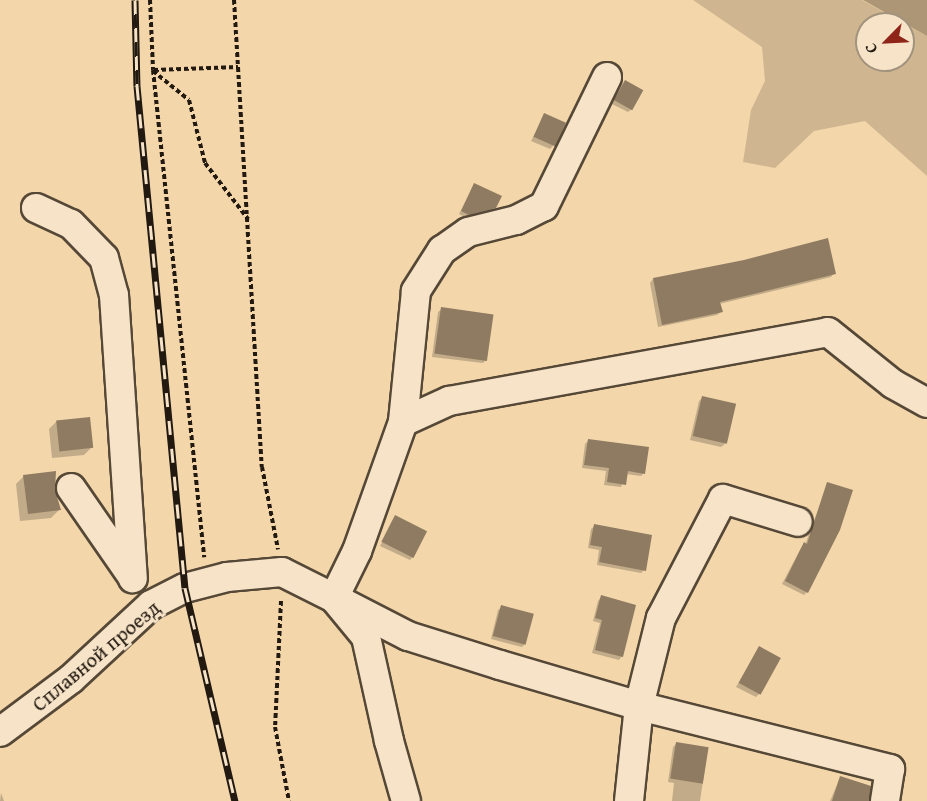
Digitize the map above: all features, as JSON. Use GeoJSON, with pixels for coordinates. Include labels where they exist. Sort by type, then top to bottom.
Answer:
{"type":"FeatureCollection","features":[{"type":"Feature","properties":{"kind":"street"},"geometry":{"type":"LineString","coordinates":[[334,598],[357,551],[403,422],[416,291],[442,250],[468,232],[516,220],[544,206],[608,77]]}},
{"type":"Feature","properties":{"kind":"street"},"geometry":{"type":"LineString","coordinates":[[36,208],[71,224],[104,258],[114,295],[133,578]]}},
{"type":"Feature","properties":{"kind":"street"},"geometry":{"type":"LineString","coordinates":[[403,422],[449,401],[828,332],[893,384],[927,403]]}},
{"type":"Feature","properties":{"kind":"street"},"geometry":{"type":"LineString","coordinates":[[71,488],[151,605]]}},
{"type":"Feature","properties":{"kind":"street"},"geometry":{"type":"LineString","coordinates":[[629,801],[639,706],[661,618],[723,499],[798,522]]}},
{"type":"Feature","properties":{"kind":"street","name":"Сплавной проезд"},"geometry":{"type":"LineString","coordinates":[[0,732],[71,679],[151,605],[200,584],[227,577],[282,572]]}},
{"type":"Feature","properties":{"kind":"street"},"geometry":{"type":"LineString","coordinates":[[282,572],[408,636],[639,706],[890,769],[885,801]]}},
{"type":"Feature","properties":{"kind":"street"},"geometry":{"type":"LineString","coordinates":[[334,598],[366,637],[389,741],[406,801]]}},
{"type":"Feature","properties":{"kind":"path"},"geometry":{"type":"LineString","coordinates":[[150,0],[153,70],[200,584]]}},
{"type":"Feature","properties":{"kind":"path"},"geometry":{"type":"LineString","coordinates":[[234,0],[249,219],[262,467],[282,572],[275,727],[289,801]]}},
{"type":"Feature","properties":{"kind":"path"},"geometry":{"type":"LineString","coordinates":[[153,70],[238,68]]}},
{"type":"Feature","properties":{"kind":"path"},"geometry":{"type":"LineString","coordinates":[[153,70],[189,100],[205,163],[249,219]]}},
{"type":"Feature","properties":{"kind":"shaded area"},"geometry":{"type":"Polygon","coordinates":[[[693,0],[862,0],[884,12],[855,12],[855,72],[915,72],[915,29],[927,36],[927,176],[865,121],[814,131],[775,168],[743,162],[751,110],[765,81],[762,47],[693,0]]]}},
{"type":"Feature","properties":{"kind":"shaded area"},"geometry":{"type":"Polygon","coordinates":[[[863,0],[927,0],[927,36],[915,29],[915,12],[884,12],[863,0]]]}},
{"type":"Feature","properties":{"kind":"building"},"geometry":{"type":"Polygon","coordinates":[[[625,80],[643,90],[632,110],[614,100],[625,80]]]}},
{"type":"Feature","properties":{"kind":"building"},"geometry":{"type":"Polygon","coordinates":[[[544,113],[566,123],[555,147],[533,137],[544,113]]]}},
{"type":"Feature","properties":{"kind":"building"},"geometry":{"type":"Polygon","coordinates":[[[474,183],[502,196],[496,208],[469,215],[461,211],[474,183]]]}},
{"type":"Feature","properties":{"kind":"building"},"geometry":{"type":"Polygon","coordinates":[[[828,238],[836,274],[720,302],[723,312],[662,325],[653,278],[744,260],[828,238]]]}},
{"type":"Feature","properties":{"kind":"building"},"geometry":{"type":"Polygon","coordinates":[[[441,307],[493,314],[487,361],[434,354],[441,307]]]}},
{"type":"Feature","properties":{"kind":"building"},"geometry":{"type":"Polygon","coordinates":[[[702,396],[736,404],[727,444],[693,436],[702,396]]]}},
{"type":"Feature","properties":{"kind":"building"},"geometry":{"type":"Polygon","coordinates":[[[90,417],[93,448],[59,451],[56,421],[90,417]]]}},
{"type":"Feature","properties":{"kind":"building"},"geometry":{"type":"Polygon","coordinates":[[[588,439],[649,447],[645,474],[628,471],[626,485],[607,482],[609,468],[584,465],[588,439]]]}},
{"type":"Feature","properties":{"kind":"building"},"geometry":{"type":"Polygon","coordinates":[[[56,471],[55,490],[61,510],[28,514],[23,475],[56,471]]]}},
{"type":"Feature","properties":{"kind":"building"},"geometry":{"type":"Polygon","coordinates":[[[827,482],[853,490],[840,530],[808,593],[785,581],[804,542],[807,544],[827,482]]]}},
{"type":"Feature","properties":{"kind":"building"},"geometry":{"type":"Polygon","coordinates":[[[395,515],[427,531],[413,558],[381,542],[395,515]]]}},
{"type":"Feature","properties":{"kind":"building"},"geometry":{"type":"Polygon","coordinates":[[[594,524],[652,535],[646,571],[599,562],[602,547],[590,545],[594,524]]]}},
{"type":"Feature","properties":{"kind":"building"},"geometry":{"type":"Polygon","coordinates":[[[601,595],[636,605],[623,657],[595,650],[602,620],[595,618],[601,595]]]}},
{"type":"Feature","properties":{"kind":"building"},"geometry":{"type":"Polygon","coordinates":[[[501,605],[534,614],[526,645],[493,636],[501,605]]]}},
{"type":"Feature","properties":{"kind":"building"},"geometry":{"type":"Polygon","coordinates":[[[759,646],[781,658],[761,695],[739,683],[759,646]]]}},
{"type":"Feature","properties":{"kind":"building"},"geometry":{"type":"Polygon","coordinates":[[[676,742],[709,747],[703,784],[670,779],[676,742]]]}},
{"type":"Feature","properties":{"kind":"building"},"geometry":{"type":"Polygon","coordinates":[[[840,776],[871,786],[869,801],[832,801],[840,776]]]}},
{"type":"Feature","properties":{"kind":"railway"},"geometry":{"type":"LineString","coordinates":[[135,0],[137,86],[185,588],[235,801]]}}]}
